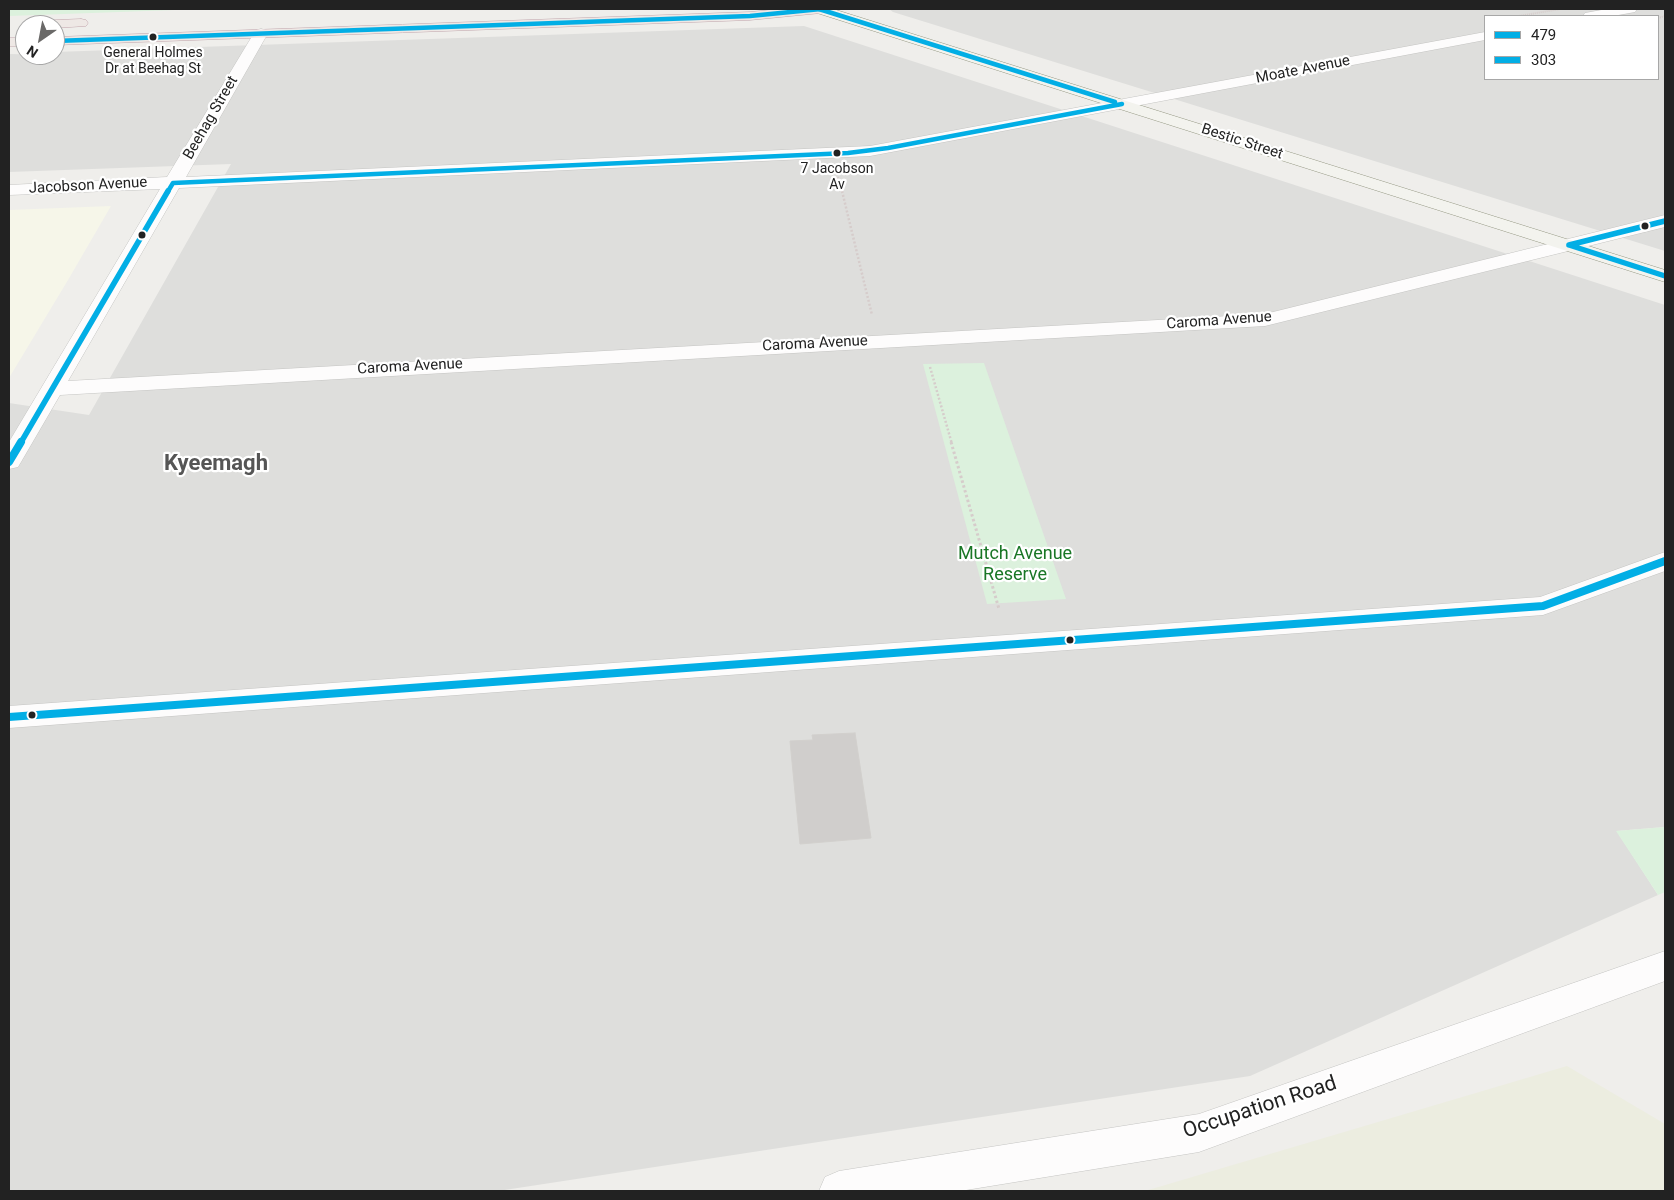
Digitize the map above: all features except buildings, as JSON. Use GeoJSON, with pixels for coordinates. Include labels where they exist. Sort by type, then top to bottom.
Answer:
{"type":"FeatureCollection","features":[{"type":"Feature","properties":{"kind":"highway"},"geometry":{"type":"LineString","coordinates":[[65,41],[750,16],[820,9]]}},
{"type":"Feature","properties":{"kind":"highway"},"geometry":{"type":"LineString","coordinates":[[65,24],[99,22]]}},
{"type":"Feature","properties":{"kind":"main road","name":"Bestic Street"},"geometry":{"type":"LineString","coordinates":[[820,9],[1665,276]]}},
{"type":"Feature","properties":{"kind":"street"},"geometry":{"type":"LineString","coordinates":[[1596,15],[1630,9]]}},
{"type":"Feature","properties":{"kind":"street","name":"Beehag Street"},"geometry":{"type":"LineString","coordinates":[[9,462],[261,33]]}},
{"type":"Feature","properties":{"kind":"street","name":"Moate Avenue"},"geometry":{"type":"LineString","coordinates":[[1122,104],[1484,36]]}},
{"type":"Feature","properties":{"kind":"street","name":"Jacobson Avenue"},"geometry":{"type":"LineString","coordinates":[[9,190],[848,153],[888,148],[1122,104]]}},
{"type":"Feature","properties":{"kind":"street","name":"Caroma Avenue"},"geometry":{"type":"LineString","coordinates":[[52,389],[1265,320],[1665,221]]}},
{"type":"Feature","properties":{"kind":"street"},"geometry":{"type":"LineString","coordinates":[[9,717],[1543,606],[1665,561]]}},
{"type":"Feature","properties":{"kind":"street","name":"Occupation Road"},"geometry":{"type":"LineString","coordinates":[[839,1191],[1199,1133],[1665,966]]}},
{"type":"Feature","properties":{"kind":"path"},"geometry":{"type":"LineString","coordinates":[[1525,15],[1560,9]]}},
{"type":"Feature","properties":{"kind":"path"},"geometry":{"type":"LineString","coordinates":[[836,170],[873,320]]}},
{"type":"Feature","properties":{"kind":"path"},"geometry":{"type":"LineString","coordinates":[[928,363],[999,609]]}},
{"type":"Feature","properties":{"kind":"shaded area"},"geometry":{"type":"Polygon","coordinates":[[[889,9],[1665,9],[1665,251],[893,12],[889,9]]]}},
{"type":"Feature","properties":{"kind":"shaded area"},"geometry":{"type":"Polygon","coordinates":[[[804,26],[1665,305],[1665,827],[1617,831],[1658,895],[1250,1076],[498,1191],[9,1191],[9,403],[89,415],[231,164],[9,172],[9,54],[15,54],[15,65],[65,65],[65,52],[804,26]]]}},
{"type":"Feature","properties":{"kind":"shaded area"},"geometry":{"type":"Polygon","coordinates":[[[111,206],[68,280],[9,378],[9,210],[111,206]]]}},
{"type":"Feature","properties":{"kind":"shaded area"},"geometry":{"type":"Polygon","coordinates":[[[1567,1066],[1665,1124],[1665,1191],[1145,1191],[1567,1066]]]}},
{"type":"Feature","properties":{"kind":"green space"},"geometry":{"type":"Polygon","coordinates":[[[9,9],[202,9],[15,15],[9,16],[9,9]]]}},
{"type":"Feature","properties":{"kind":"green space","name":"Mutch Avenue Reserve"},"geometry":{"type":"Polygon","coordinates":[[[984,363],[1066,599],[987,604],[923,364],[984,363]]]}},
{"type":"Feature","properties":{"kind":"green space"},"geometry":{"type":"Polygon","coordinates":[[[1665,827],[1665,892],[1658,895],[1616,831],[1665,827]]]}},
{"type":"Feature","properties":{"kind":"transit line","name":"479"},"geometry":{"type":"LineString","coordinates":[[819,9],[1115,102]]}},
{"type":"Feature","properties":{"kind":"transit line","name":"303"},"geometry":{"type":"LineString","coordinates":[[65,41],[750,16],[821,9]]}},
{"type":"Feature","properties":{"kind":"transit line","name":"479"},"geometry":{"type":"LineString","coordinates":[[9,462],[173,183],[848,153],[888,148],[1122,104]]}},
{"type":"Feature","properties":{"kind":"transit line","name":"479"},"geometry":{"type":"LineString","coordinates":[[1569,245],[1665,221]]}},
{"type":"Feature","properties":{"kind":"transit line","name":"479"},"geometry":{"type":"LineString","coordinates":[[1569,245],[1665,276]]}},
{"type":"Feature","properties":{"kind":"transit line","name":"479"},"geometry":{"type":"LineString","coordinates":[[9,717],[1543,606],[1665,561]]}},
{"type":"Feature","properties":{"kind":"place","name":"General Holmes Dr at Beehag St"},"geometry":{"type":"Point","coordinates":[153,37]}},
{"type":"Feature","properties":{"kind":"place","name":"7 Jacobson Av"},"geometry":{"type":"Point","coordinates":[837,153]}},
{"type":"Feature","properties":{"kind":"district","name":"Kyeemagh"},"geometry":{"type":"Point","coordinates":[216,464]}}]}
